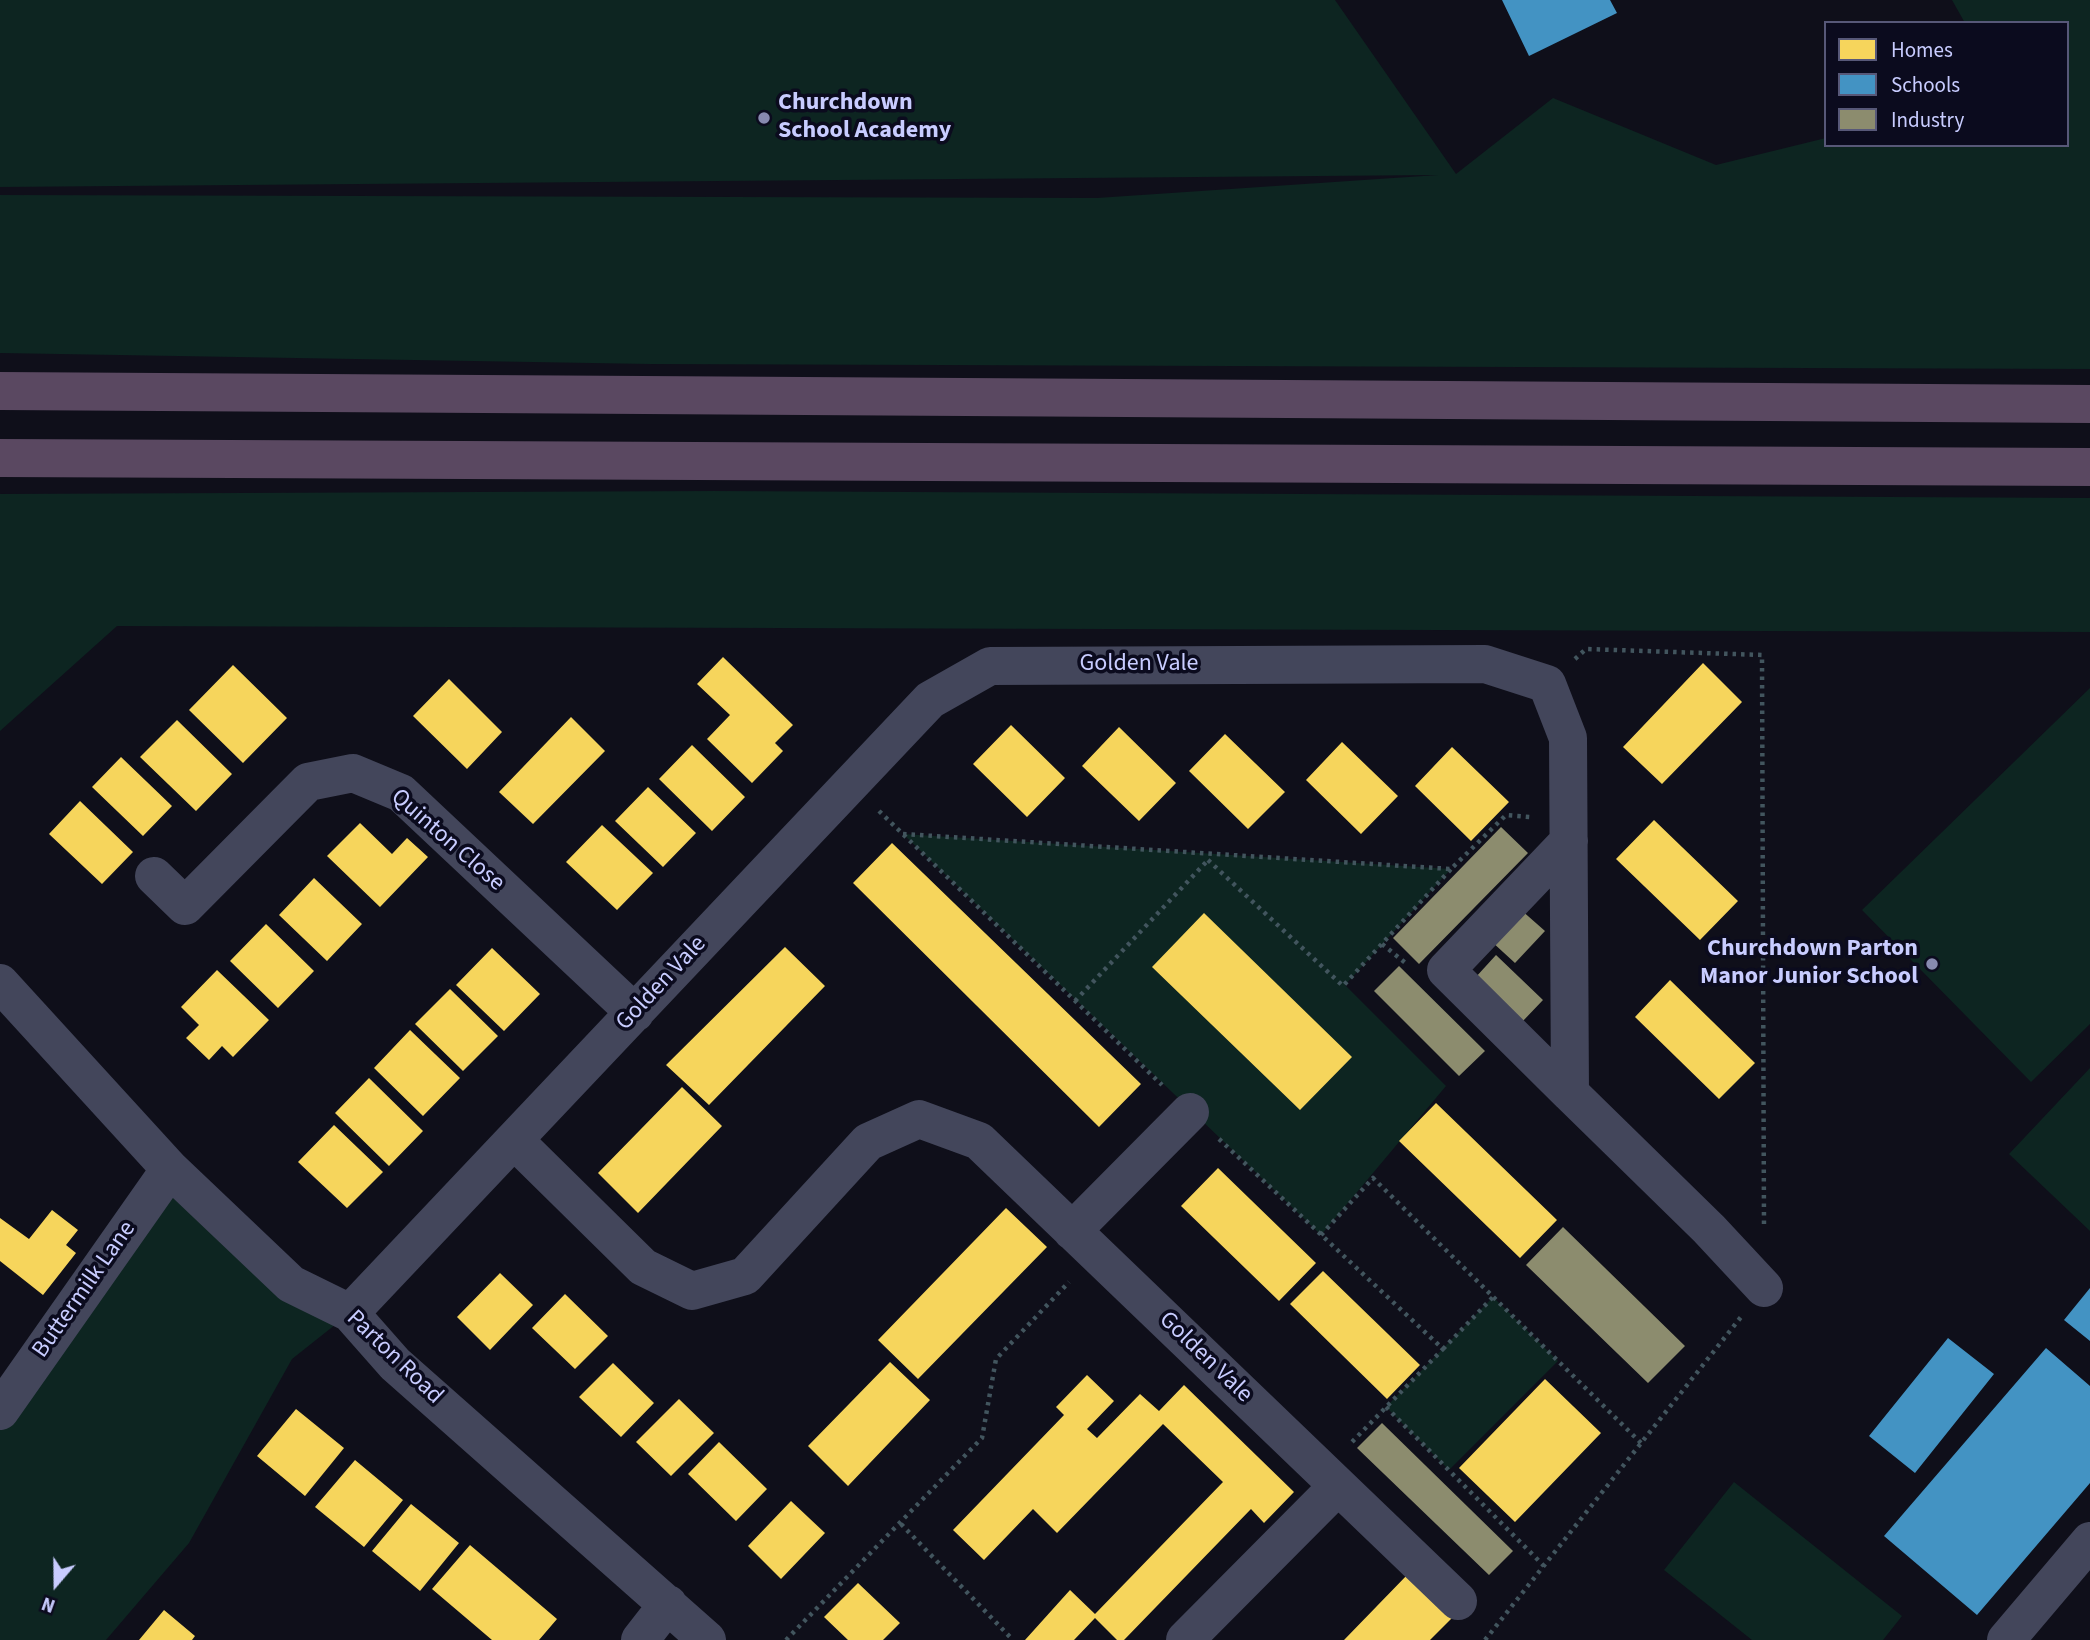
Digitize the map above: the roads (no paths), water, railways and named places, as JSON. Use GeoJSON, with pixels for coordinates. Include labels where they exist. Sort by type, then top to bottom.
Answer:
{"type":"FeatureCollection","features":[{"type":"Feature","properties":{"kind":"highway"},"geometry":{"type":"LineString","coordinates":[[0,391],[2090,404]]}},
{"type":"Feature","properties":{"kind":"highway"},"geometry":{"type":"LineString","coordinates":[[0,458],[2090,467]]}},
{"type":"Feature","properties":{"kind":"street","name":"Golden Vale"},"geometry":{"type":"LineString","coordinates":[[350,1313],[930,700],[990,666],[1485,664],[1548,684],[1568,738],[1569,830]]}},
{"type":"Feature","properties":{"kind":"street","name":"Quinton Close"},"geometry":{"type":"LineString","coordinates":[[154,876],[185,906],[308,782],[354,773],[401,793],[635,1013]]}},
{"type":"Feature","properties":{"kind":"street"},"geometry":{"type":"LineString","coordinates":[[1569,830],[1446,970],[1709,1229],[1764,1288]]}},
{"type":"Feature","properties":{"kind":"street"},"geometry":{"type":"LineString","coordinates":[[1569,830],[1570,1093]]}},
{"type":"Feature","properties":{"kind":"street","name":"Parton Road"},"geometry":{"type":"LineString","coordinates":[[0,983],[170,1169],[292,1284],[350,1313],[396,1364],[706,1640]]}},
{"type":"Feature","properties":{"kind":"street"},"geometry":{"type":"LineString","coordinates":[[1084,1242],[1190,1112]]}},
{"type":"Feature","properties":{"kind":"street","name":"Golden Vale"},"geometry":{"type":"LineString","coordinates":[[514,1140],[643,1267],[692,1291],[745,1276],[868,1142],[919,1119],[979,1141],[1458,1601]]}},
{"type":"Feature","properties":{"kind":"street","name":"Buttermilk Lane"},"geometry":{"type":"LineString","coordinates":[[0,1411],[170,1169]]}},
{"type":"Feature","properties":{"kind":"street"},"geometry":{"type":"LineString","coordinates":[[1185,1640],[1338,1486]]}},
{"type":"Feature","properties":{"kind":"street"},"geometry":{"type":"LineString","coordinates":[[2006,1640],[2090,1541]]}},
{"type":"Feature","properties":{"kind":"street"},"geometry":{"type":"LineString","coordinates":[[640,1640],[667,1604]]}},
{"type":"Feature","properties":{"kind":"place","name":"Churchdown School Academy"},"geometry":{"type":"Point","coordinates":[764,118]}},
{"type":"Feature","properties":{"kind":"place","name":"Churchdown Parton Manor Junior School"},"geometry":{"type":"Point","coordinates":[1932,964]}}]}
